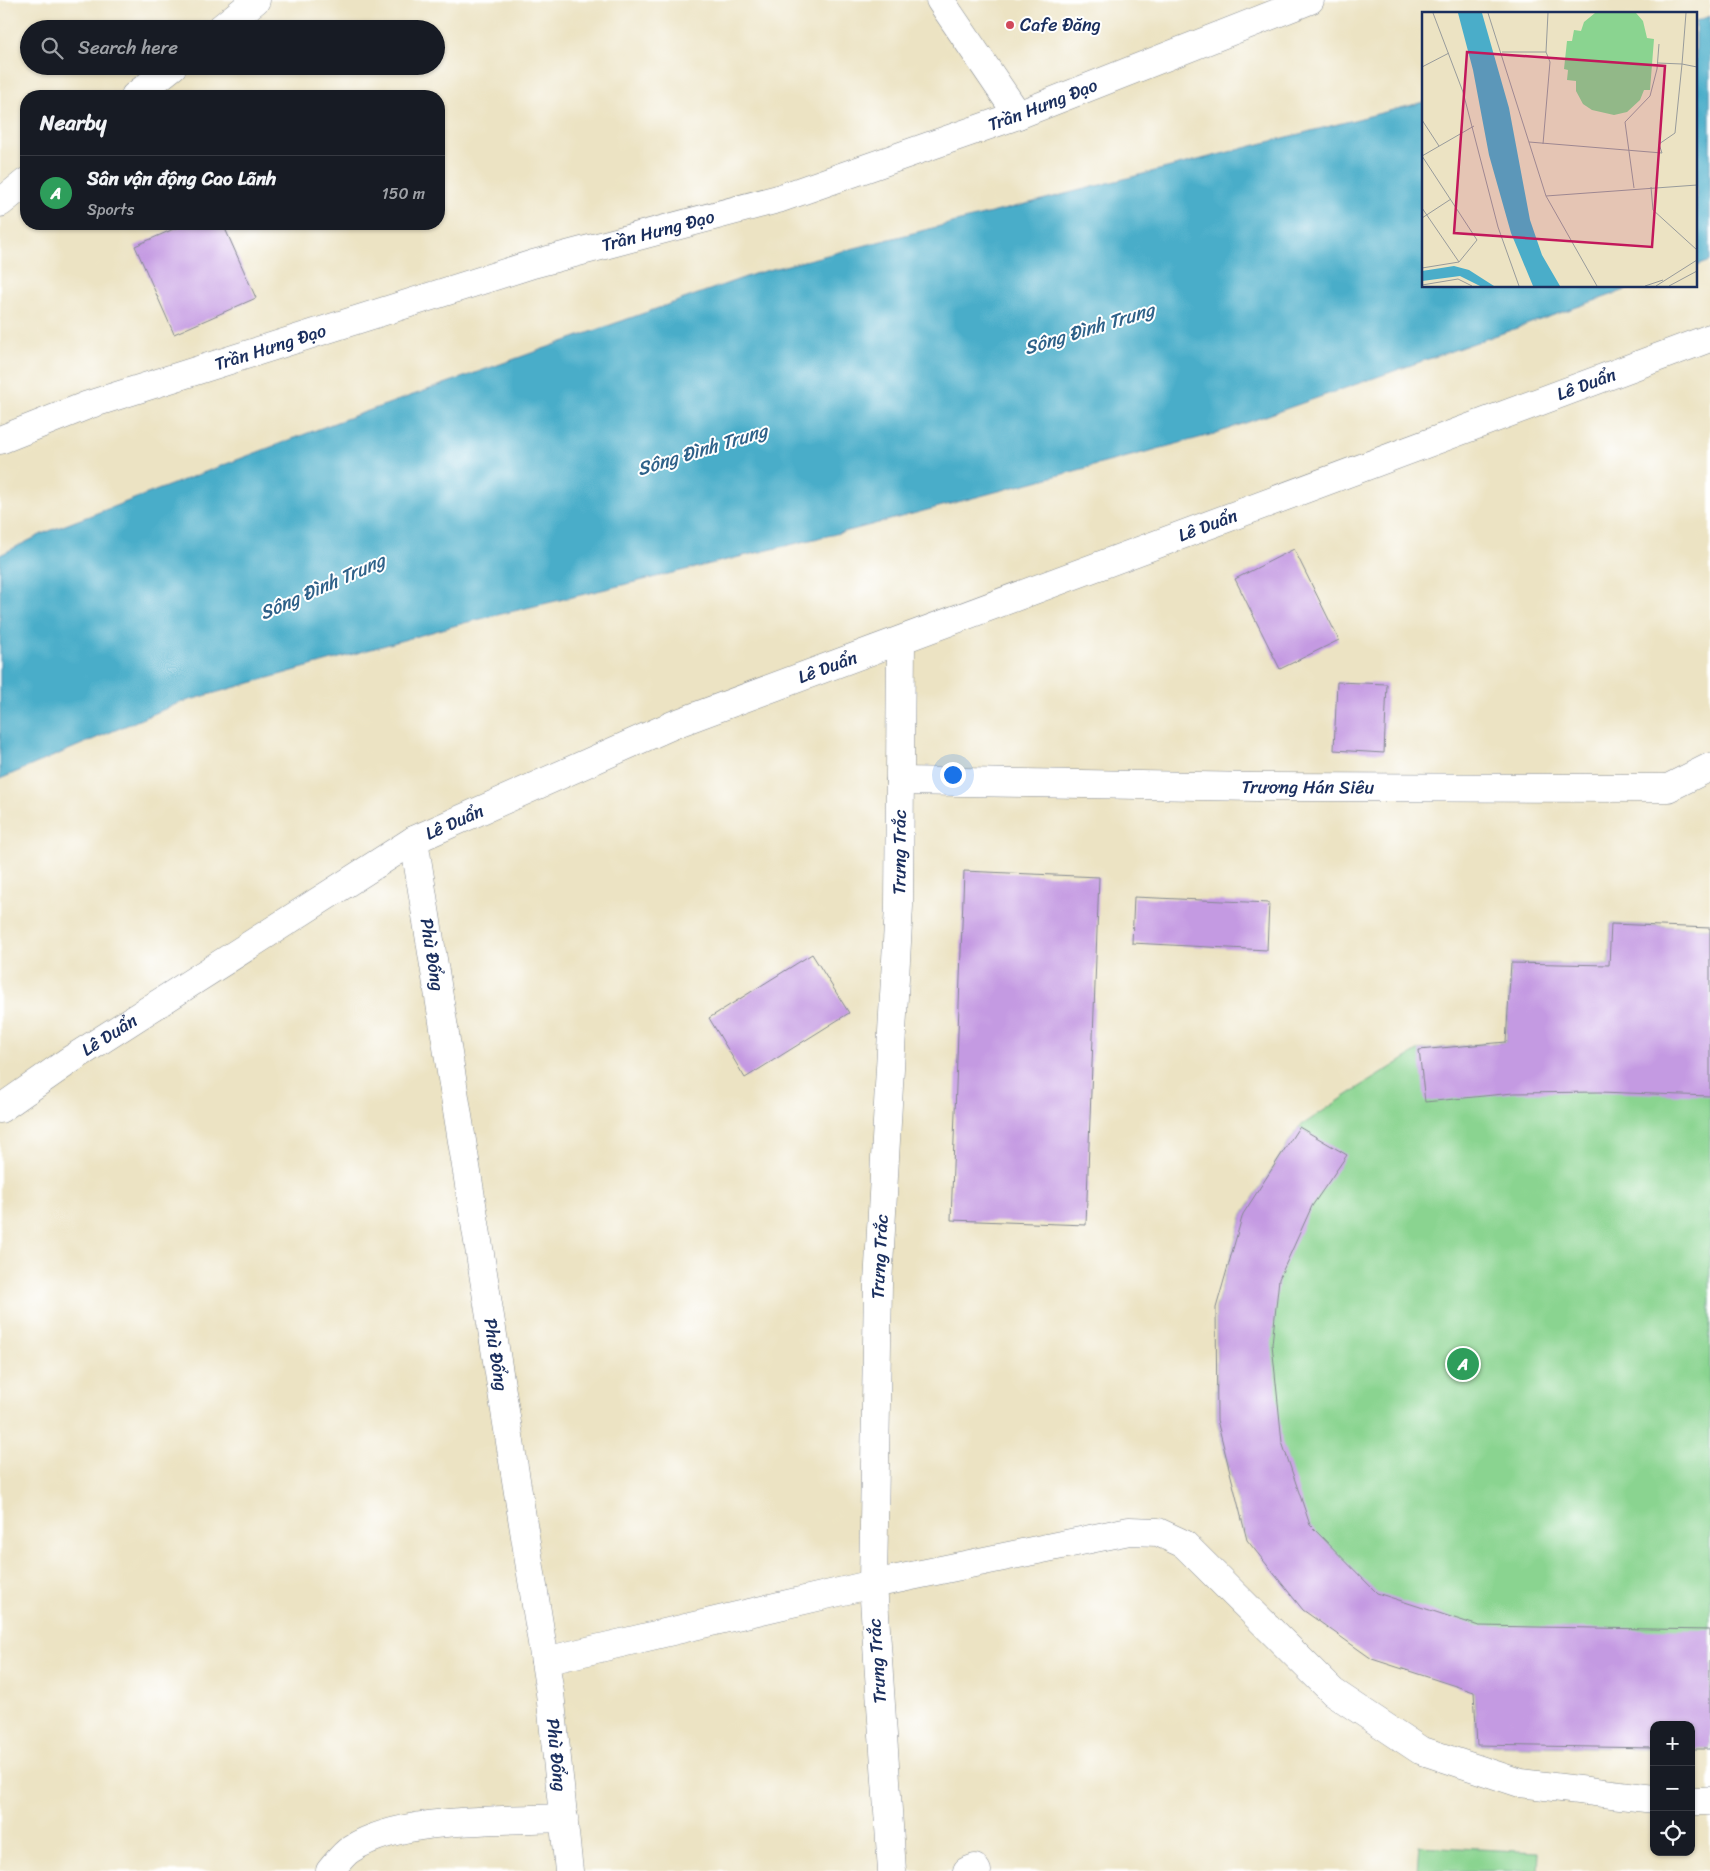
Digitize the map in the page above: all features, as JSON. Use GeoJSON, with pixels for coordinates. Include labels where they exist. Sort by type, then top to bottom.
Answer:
{"type":"FeatureCollection","features":[{"type":"Feature","properties":{"kind":"street"},"geometry":{"type":"LineString","coordinates":[[231,20],[256,0]]}},
{"type":"Feature","properties":{"kind":"street"},"geometry":{"type":"LineString","coordinates":[[940,0],[1018,115]]}},
{"type":"Feature","properties":{"kind":"street","name":"Trần Hưng Đạo"},"geometry":{"type":"LineString","coordinates":[[0,440],[88,405],[533,264],[778,199],[1018,115],[1310,0]]}},
{"type":"Feature","properties":{"kind":"street"},"geometry":{"type":"LineString","coordinates":[[143,90],[162,75]]}},
{"type":"Feature","properties":{"kind":"street"},"geometry":{"type":"LineString","coordinates":[[0,202],[20,187]]}},
{"type":"Feature","properties":{"kind":"street","name":"Lê Duẩn"},"geometry":{"type":"LineString","coordinates":[[0,1109],[70,1060],[414,840],[675,724],[1710,338]]}},
{"type":"Feature","properties":{"kind":"street","name":"Trưng Trắc"},"geometry":{"type":"LineString","coordinates":[[892,1871],[873,1584],[878,1284],[899,906],[901,641]]}},
{"type":"Feature","properties":{"kind":"street","name":"Trương Hán Siêu"},"geometry":{"type":"LineString","coordinates":[[900,781],[1256,787],[1668,788],[1710,767]]}},
{"type":"Feature","properties":{"kind":"street","name":"Phù Đổng"},"geometry":{"type":"LineString","coordinates":[[414,840],[545,1661],[569,1871]]}},
{"type":"Feature","properties":{"kind":"street"},"geometry":{"type":"LineString","coordinates":[[545,1661],[873,1584],[1129,1531],[1158,1532],[1184,1544],[1333,1692],[1420,1750],[1520,1783],[1650,1799]]}},
{"type":"Feature","properties":{"kind":"street"},"geometry":{"type":"LineString","coordinates":[[1695,1802],[1710,1801]]}},
{"type":"Feature","properties":{"kind":"street"},"geometry":{"type":"LineString","coordinates":[[330,1871],[349,1850],[377,1836],[423,1825],[564,1818]]}},
{"type":"Feature","properties":{"kind":"street"},"geometry":{"type":"LineString","coordinates":[[968,1871],[975,1868],[977,1871]]}},
{"type":"Feature","properties":{"kind":"green space"},"geometry":{"type":"Polygon","coordinates":[[[1611,924],[1710,928],[1710,1749],[1695,1749],[1695,1721],[1650,1721],[1650,1748],[1477,1745],[1474,1692],[1247,1540],[1217,1420],[1216,1308],[1243,1214],[1299,1127],[1419,1050],[1506,1042],[1511,963],[1609,965],[1611,924]]]}},
{"type":"Feature","properties":{"kind":"green space"},"geometry":{"type":"Polygon","coordinates":[[[1419,1846],[1539,1852],[1538,1871],[1417,1871],[1419,1846]]]}},
{"type":"Feature","properties":{"kind":"water"},"geometry":{"type":"Polygon","coordinates":[[[1710,16],[1710,261],[1698,265],[1698,20],[1710,16]]]}},
{"type":"Feature","properties":{"kind":"water","name":"Sông Đình Trung"},"geometry":{"type":"Polygon","coordinates":[[[1422,103],[1422,288],[1631,288],[1214,434],[852,530],[464,623],[179,703],[0,779],[0,555],[44,533],[337,422],[757,273],[1422,103]]]}},
{"type":"Feature","properties":{"kind":"building"},"geometry":{"type":"Polygon","coordinates":[[[171,230],[226,230],[256,298],[174,334],[135,246],[171,230]]]}},
{"type":"Feature","properties":{"kind":"building"},"geometry":{"type":"Polygon","coordinates":[[[1294,549],[1339,640],[1280,669],[1235,579],[1294,549]]]}},
{"type":"Feature","properties":{"kind":"building"},"geometry":{"type":"Polygon","coordinates":[[[1337,682],[1387,684],[1384,753],[1334,750],[1337,682]]]}},
{"type":"Feature","properties":{"kind":"building"},"geometry":{"type":"Polygon","coordinates":[[[964,871],[1099,877],[1086,1225],[951,1220],[964,871]]]}},
{"type":"Feature","properties":{"kind":"building"},"geometry":{"type":"Polygon","coordinates":[[[1134,897],[1269,903],[1267,950],[1132,943],[1134,897]]]}},
{"type":"Feature","properties":{"kind":"building"},"geometry":{"type":"Polygon","coordinates":[[[1611,924],[1710,928],[1710,1096],[1600,1092],[1513,1093],[1425,1102],[1419,1050],[1506,1042],[1511,963],[1609,965],[1611,924]]]}},
{"type":"Feature","properties":{"kind":"building"},"geometry":{"type":"Polygon","coordinates":[[[812,954],[849,1013],[745,1078],[709,1018],[812,954]]]}},
{"type":"Feature","properties":{"kind":"building"},"geometry":{"type":"Polygon","coordinates":[[[1299,1127],[1347,1155],[1312,1206],[1279,1279],[1272,1344],[1282,1442],[1310,1525],[1377,1593],[1479,1626],[1710,1630],[1710,1749],[1695,1749],[1695,1721],[1650,1721],[1650,1748],[1477,1745],[1474,1692],[1372,1659],[1303,1610],[1247,1540],[1217,1420],[1216,1308],[1243,1214],[1299,1127]]]}},
{"type":"Feature","properties":{"kind":"place","name":"Cafe Đăng"},"geometry":{"type":"Point","coordinates":[1010,25]}},
{"type":"Feature","properties":{"kind":"place","name":"Sân vận động Cao Lãnh"},"geometry":{"type":"Point","coordinates":[1463,1364]}}]}
